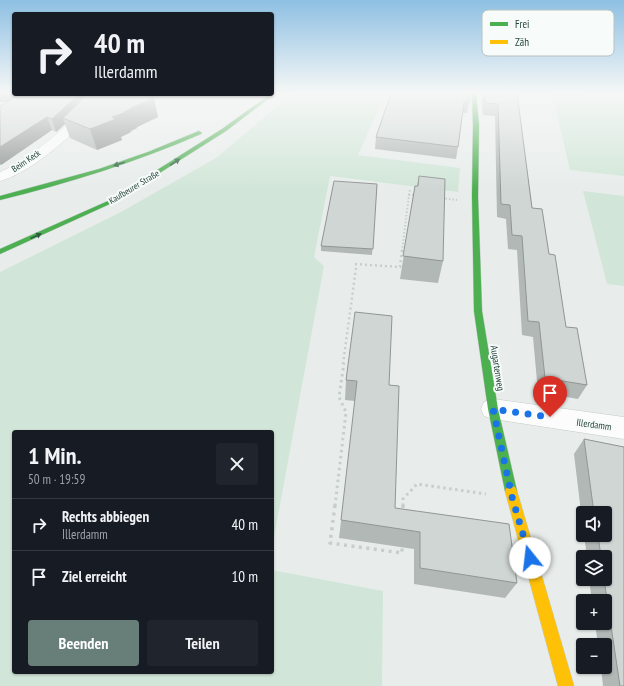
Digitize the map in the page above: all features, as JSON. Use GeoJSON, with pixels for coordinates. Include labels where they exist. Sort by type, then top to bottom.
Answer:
{"type":"FeatureCollection","features":[{"type":"Feature","properties":{"kind":"street","name":"Beim Keck"},"geometry":{"type":"LineString","coordinates":[[0,177],[18,168],[73,125]]}},
{"type":"Feature","properties":{"kind":"street","name":"Kaufbeurer Straße"},"geometry":{"type":"LineString","coordinates":[[0,198],[140,158],[180,142],[215,125]]}},
{"type":"Feature","properties":{"kind":"street","name":"Kaufbeurer Straße"},"geometry":{"type":"LineString","coordinates":[[0,252],[110,202],[231,125]]}},
{"type":"Feature","properties":{"kind":"street","name":"Augartenweg"},"geometry":{"type":"LineString","coordinates":[[476,125],[475,202],[478,311],[493,409],[512,497],[566,686]]}},
{"type":"Feature","properties":{"kind":"street","name":"Illerdamm"},"geometry":{"type":"LineString","coordinates":[[493,409],[624,428]]}},
{"type":"Feature","properties":{"kind":"path"},"geometry":{"type":"LineString","coordinates":[[402,538],[402,554],[330,544],[346,412],[339,397],[355,266],[400,267],[410,189]]}},
{"type":"Feature","properties":{"kind":"path"},"geometry":{"type":"LineString","coordinates":[[410,195],[417,196]]}},
{"type":"Feature","properties":{"kind":"path"},"geometry":{"type":"LineString","coordinates":[[438,198],[475,202]]}},
{"type":"Feature","properties":{"kind":"path"},"geometry":{"type":"LineString","coordinates":[[403,520],[403,499],[417,484],[512,497]]}},
{"type":"Feature","properties":{"kind":"green space"},"geometry":{"type":"Polygon","coordinates":[[[255,125],[371,125],[358,155],[460,168],[458,192],[330,176],[314,257],[324,266],[274,537],[274,430],[12,430],[12,674],[274,674],[274,570],[383,591],[382,686],[0,686],[0,272],[121,212],[216,158],[255,125]]]}},
{"type":"Feature","properties":{"kind":"green space"},"geometry":{"type":"Polygon","coordinates":[[[559,125],[624,125],[624,176],[570,170],[559,125]]]}},
{"type":"Feature","properties":{"kind":"green space"},"geometry":{"type":"Polygon","coordinates":[[[583,191],[624,196],[624,286],[607,284],[583,191]]]}},
{"type":"Feature","properties":{"kind":"building"},"geometry":{"type":"Polygon","coordinates":[[[0,125],[34,125],[0,147],[0,125]]]}},
{"type":"Feature","properties":{"kind":"building"},"geometry":{"type":"Polygon","coordinates":[[[80,125],[100,125],[90,129],[80,125]]]}},
{"type":"Feature","properties":{"kind":"building"},"geometry":{"type":"Polygon","coordinates":[[[380,125],[461,125],[458,147],[376,137],[380,125]]]}},
{"type":"Feature","properties":{"kind":"building"},"geometry":{"type":"Polygon","coordinates":[[[499,125],[521,125],[532,208],[542,209],[549,254],[555,255],[566,327],[577,328],[587,385],[545,378],[539,322],[528,321],[522,236],[512,235],[510,205],[501,204],[499,125]]]}},
{"type":"Feature","properties":{"kind":"building"},"geometry":{"type":"Polygon","coordinates":[[[419,176],[445,179],[443,261],[403,256],[415,186],[418,186],[419,176]]]}},
{"type":"Feature","properties":{"kind":"building"},"geometry":{"type":"Polygon","coordinates":[[[334,181],[377,184],[373,249],[321,246],[334,181]]]}},
{"type":"Feature","properties":{"kind":"building"},"geometry":{"type":"Polygon","coordinates":[[[355,312],[392,316],[389,385],[399,386],[395,508],[509,524],[517,583],[420,568],[420,532],[341,520],[357,381],[346,380],[355,312]]]}},
{"type":"Feature","properties":{"kind":"building"},"geometry":{"type":"Polygon","coordinates":[[[584,439],[624,447],[624,686],[620,686],[612,630],[612,594],[606,594],[605,586],[612,586],[612,550],[600,550],[599,542],[612,542],[612,506],[593,506],[584,439]]]}},
{"type":"Feature","properties":{"kind":"traffic: fast"},"geometry":{"type":"LineString","coordinates":[[0,252],[110,202],[231,125]]}},
{"type":"Feature","properties":{"kind":"traffic: fast"},"geometry":{"type":"LineString","coordinates":[[476,125],[475,197],[478,311],[493,409],[511,491]]}},
{"type":"Feature","properties":{"kind":"traffic: fast"},"geometry":{"type":"LineString","coordinates":[[0,198],[51,185],[126,162],[199,133]]}},
{"type":"Feature","properties":{"kind":"traffic: slow"},"geometry":{"type":"LineString","coordinates":[[511,491],[566,686]]}},
{"type":"Feature","properties":{"kind":"route"},"geometry":{"type":"LineString","coordinates":[[530,558],[512,497],[493,409],[550,417]]}}]}
